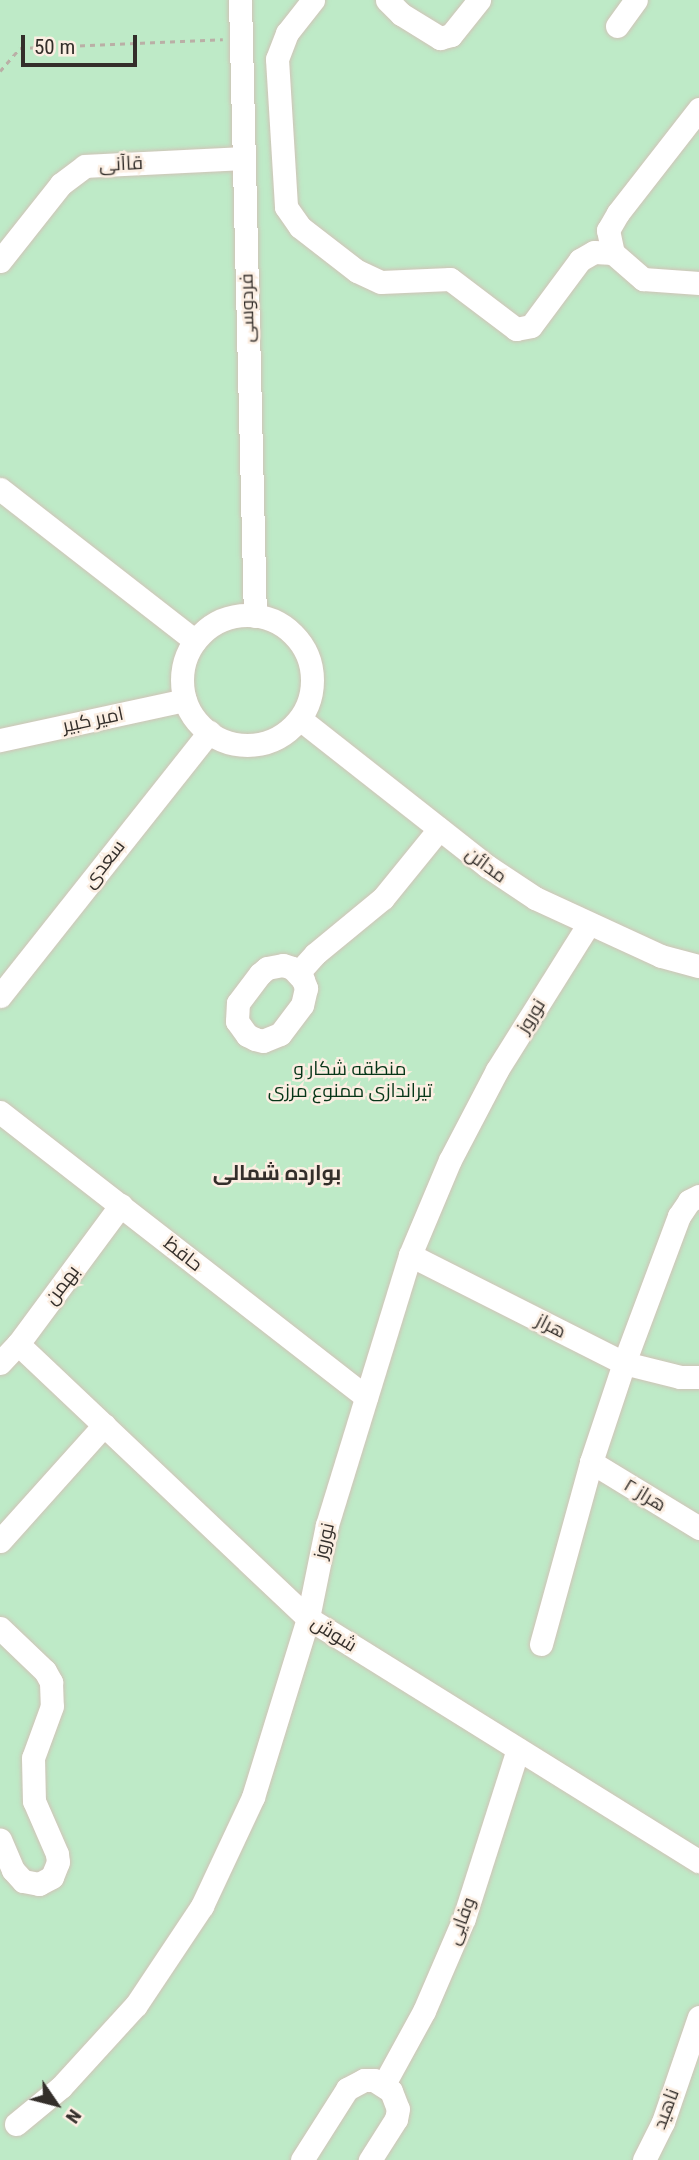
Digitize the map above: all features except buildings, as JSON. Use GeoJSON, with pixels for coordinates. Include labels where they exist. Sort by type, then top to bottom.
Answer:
{"type":"FeatureCollection","features":[{"type":"Feature","properties":{"kind":"street","name":"فردوسی"},"geometry":{"type":"LineString","coordinates":[[240,0],[255,616]]}},
{"type":"Feature","properties":{"kind":"street"},"geometry":{"type":"LineString","coordinates":[[313,0],[287,33],[276,59],[286,207],[300,227],[357,271],[381,282],[450,279],[516,329],[531,326],[580,260],[594,253],[613,253]]}},
{"type":"Feature","properties":{"kind":"street"},"geometry":{"type":"LineString","coordinates":[[387,0],[421,28],[440,38],[451,35],[479,0]]}},
{"type":"Feature","properties":{"kind":"street"},"geometry":{"type":"LineString","coordinates":[[617,26],[636,0]]}},
{"type":"Feature","properties":{"kind":"street"},"geometry":{"type":"LineString","coordinates":[[699,109],[612,221],[608,230],[613,253],[643,279],[699,283]]}},
{"type":"Feature","properties":{"kind":"street","name":"قاآنی"},"geometry":{"type":"LineString","coordinates":[[0,261],[61,184],[72,173],[85,166],[243,158]]}},
{"type":"Feature","properties":{"kind":"street"},"geometry":{"type":"LineString","coordinates":[[0,489],[195,641]]}},
{"type":"Feature","properties":{"kind":"street"},"geometry":{"type":"LineString","coordinates":[[255,616],[268,618],[286,627],[300,642],[310,660],[312,680],[309,701],[300,719],[285,733],[257,744],[226,742],[209,732],[194,718],[185,700],[184,669],[195,641],[210,627],[228,618],[255,616]]}},
{"type":"Feature","properties":{"kind":"street","name":"امیر کبیر"},"geometry":{"type":"LineString","coordinates":[[0,740],[185,700]]}},
{"type":"Feature","properties":{"kind":"street","name":"مدائن"},"geometry":{"type":"LineString","coordinates":[[300,719],[439,829],[526,892],[588,925],[661,956],[699,966]]}},
{"type":"Feature","properties":{"kind":"street","name":"سعدی"},"geometry":{"type":"LineString","coordinates":[[0,996],[209,732]]}},
{"type":"Feature","properties":{"kind":"street"},"geometry":{"type":"LineString","coordinates":[[298,973],[315,954],[383,898],[439,829]]}},
{"type":"Feature","properties":{"kind":"street","name":"نوروز"},"geometry":{"type":"LineString","coordinates":[[16,2124],[61,2087],[136,2005],[202,1906],[253,1797],[308,1618],[327,1525],[410,1255],[450,1160],[497,1070],[588,925]]}},
{"type":"Feature","properties":{"kind":"street","name":"حافظ"},"geometry":{"type":"LineString","coordinates":[[0,1112],[366,1397]]}},
{"type":"Feature","properties":{"kind":"street"},"geometry":{"type":"LineString","coordinates":[[541,1644],[591,1462],[624,1363],[679,1216],[689,1201],[699,1196]]}},
{"type":"Feature","properties":{"kind":"street","name":"بهمن"},"geometry":{"type":"LineString","coordinates":[[0,1363],[18,1344],[121,1205]]}},
{"type":"Feature","properties":{"kind":"street","name":"هراز"},"geometry":{"type":"LineString","coordinates":[[410,1255],[624,1363],[680,1377],[699,1377]]}},
{"type":"Feature","properties":{"kind":"street","name":"شوش"},"geometry":{"type":"LineString","coordinates":[[18,1344],[308,1618],[699,1861]]}},
{"type":"Feature","properties":{"kind":"street"},"geometry":{"type":"LineString","coordinates":[[0,1541],[104,1425]]}},
{"type":"Feature","properties":{"kind":"street","name":"هراز ۲"},"geometry":{"type":"LineString","coordinates":[[591,1462],[699,1528]]}},
{"type":"Feature","properties":{"kind":"street"},"geometry":{"type":"LineString","coordinates":[[0,1628],[45,1671],[51,1682],[52,1706],[33,1758],[34,1801],[57,1854],[58,1862],[52,1877],[39,1884],[23,1881],[13,1870],[0,1840]]}},
{"type":"Feature","properties":{"kind":"street","name":"وفایی"},"geometry":{"type":"LineString","coordinates":[[384,2084],[424,2011],[464,1919],[518,1749]]}},
{"type":"Feature","properties":{"kind":"street","name":"ناهید"},"geometry":{"type":"LineString","coordinates":[[645,2160],[663,2122],[699,2017]]}},
{"type":"Feature","properties":{"kind":"street"},"geometry":{"type":"LineString","coordinates":[[302,2160],[347,2089],[364,2080],[384,2084],[396,2099],[398,2109],[396,2119],[370,2160]]}},
{"type":"Feature","properties":{"kind":"path"},"geometry":{"type":"LineString","coordinates":[[0,71],[19,48],[240,38]]}},
{"type":"Feature","properties":{"kind":"green space","name":"منطقه شکار و تیراندازی ممنوع مرزی"},"geometry":{"type":"Polygon","coordinates":[[[0,0],[699,0],[699,2160],[0,2160],[0,0]]]}},
{"type":"Feature","properties":{"kind":"district","name":"بوارده شمالی"},"geometry":{"type":"Point","coordinates":[277,1173]}}]}
